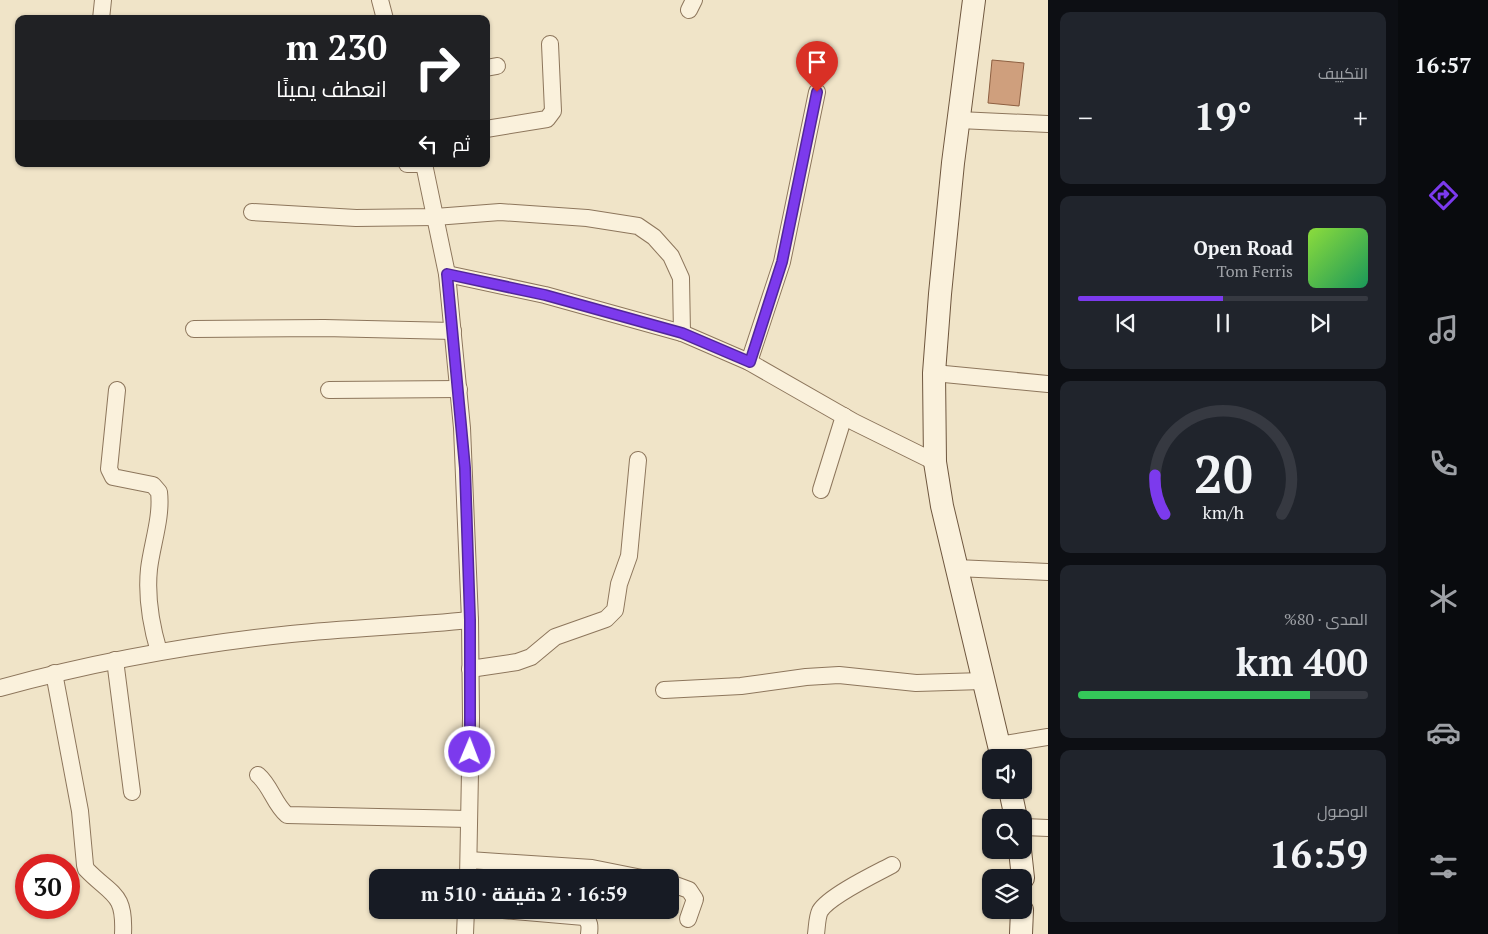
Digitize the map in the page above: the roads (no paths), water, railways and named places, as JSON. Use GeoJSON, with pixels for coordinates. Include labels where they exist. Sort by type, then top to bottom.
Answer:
{"type":"FeatureCollection","features":[{"type":"Feature","properties":{"kind":"main road"},"geometry":{"type":"LineString","coordinates":[[974,0],[958,120],[940,294],[934,373],[935,462],[942,506],[999,749]]}},
{"type":"Feature","properties":{"kind":"main road"},"geometry":{"type":"LineString","coordinates":[[1021,934],[1022,919]]}},
{"type":"Feature","properties":{"kind":"street"},"geometry":{"type":"LineString","coordinates":[[101,15],[103,0]]}},
{"type":"Feature","properties":{"kind":"street"},"geometry":{"type":"LineString","coordinates":[[380,0],[384,15]]}},
{"type":"Feature","properties":{"kind":"street"},"geometry":{"type":"LineString","coordinates":[[490,128],[547,119],[553,111],[550,44]]}},
{"type":"Feature","properties":{"kind":"street"},"geometry":{"type":"LineString","coordinates":[[750,362],[782,262],[817,92]]}},
{"type":"Feature","properties":{"kind":"street"},"geometry":{"type":"LineString","coordinates":[[958,120],[1048,124]]}},
{"type":"Feature","properties":{"kind":"street"},"geometry":{"type":"LineString","coordinates":[[425,167],[447,274],[465,468],[470,620],[468,869]]}},
{"type":"Feature","properties":{"kind":"street"},"geometry":{"type":"LineString","coordinates":[[252,212],[356,218],[436,217],[500,212],[587,218],[638,226],[654,237],[671,256],[681,278],[682,333]]}},
{"type":"Feature","properties":{"kind":"street"},"geometry":{"type":"LineString","coordinates":[[447,274],[545,295],[682,333],[750,362],[844,416],[935,462]]}},
{"type":"Feature","properties":{"kind":"street"},"geometry":{"type":"LineString","coordinates":[[194,329],[324,328],[453,331]]}},
{"type":"Feature","properties":{"kind":"street"},"geometry":{"type":"LineString","coordinates":[[934,373],[1048,384]]}},
{"type":"Feature","properties":{"kind":"street"},"geometry":{"type":"LineString","coordinates":[[329,390],[459,389]]}},
{"type":"Feature","properties":{"kind":"street"},"geometry":{"type":"LineString","coordinates":[[117,390],[109,469],[113,477],[153,485],[159,492],[149,569],[148,595],[150,617],[159,652]]}},
{"type":"Feature","properties":{"kind":"street"},"geometry":{"type":"LineString","coordinates":[[821,490],[844,416]]}},
{"type":"Feature","properties":{"kind":"street"},"geometry":{"type":"LineString","coordinates":[[470,669],[517,662],[531,657],[555,637],[606,619],[615,610],[621,578],[629,556],[638,460]]}},
{"type":"Feature","properties":{"kind":"street"},"geometry":{"type":"LineString","coordinates":[[956,568],[1048,572]]}},
{"type":"Feature","properties":{"kind":"street"},"geometry":{"type":"LineString","coordinates":[[0,688],[54,673],[159,652],[292,634],[470,620]]}},
{"type":"Feature","properties":{"kind":"street"},"geometry":{"type":"LineString","coordinates":[[115,660],[132,792]]}},
{"type":"Feature","properties":{"kind":"street"},"geometry":{"type":"LineString","coordinates":[[54,673],[80,811],[86,869],[112,892],[122,904],[124,916],[123,934]]}},
{"type":"Feature","properties":{"kind":"street"},"geometry":{"type":"LineString","coordinates":[[664,690],[741,686],[806,677],[839,675],[916,683],[982,681]]}},
{"type":"Feature","properties":{"kind":"street"},"geometry":{"type":"LineString","coordinates":[[1007,749],[1048,737]]}},
{"type":"Feature","properties":{"kind":"street"},"geometry":{"type":"LineString","coordinates":[[258,775],[267,784],[283,812],[287,815],[469,819]]}},
{"type":"Feature","properties":{"kind":"street"},"geometry":{"type":"LineString","coordinates":[[1032,827],[1048,828]]}},
{"type":"Feature","properties":{"kind":"street"},"geometry":{"type":"LineString","coordinates":[[468,860],[597,869]]}},
{"type":"Feature","properties":{"kind":"street"},"geometry":{"type":"LineString","coordinates":[[816,934],[820,912],[825,905],[837,896],[892,865]]}},
{"type":"Feature","properties":{"kind":"street"},"geometry":{"type":"LineString","coordinates":[[679,886],[689,890],[695,899],[688,920]]}},
{"type":"Feature","properties":{"kind":"street"},"geometry":{"type":"LineString","coordinates":[[465,934],[466,919]]}},
{"type":"Feature","properties":{"kind":"street"},"geometry":{"type":"LineString","coordinates":[[586,919],[588,921],[589,934]]}}]}
